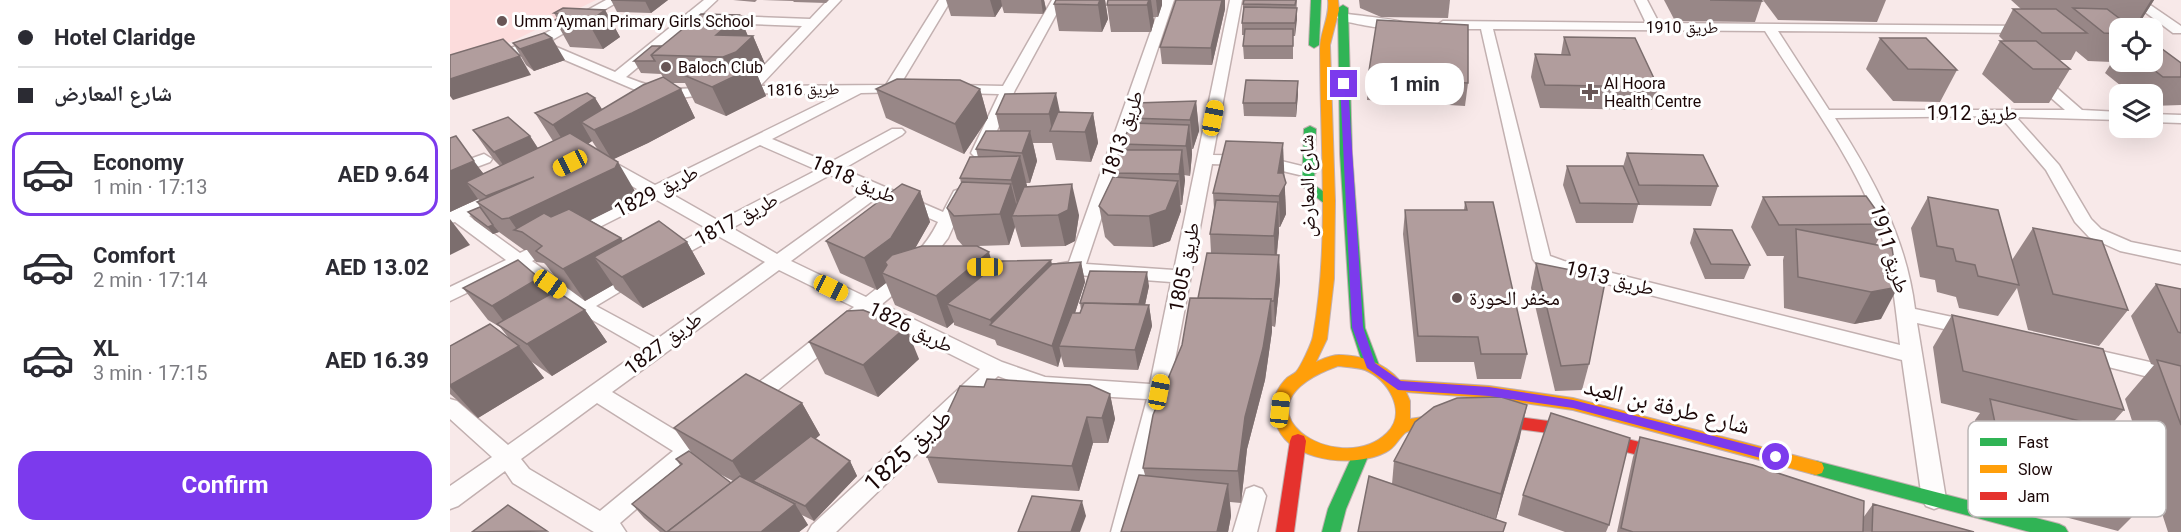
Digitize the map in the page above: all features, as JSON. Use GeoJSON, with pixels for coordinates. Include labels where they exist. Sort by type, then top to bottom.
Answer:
{"type":"FeatureCollection","features":[{"type":"Feature","properties":{"kind":"main road"},"geometry":{"type":"LineString","coordinates":[[1312,89],[1316,0]]}},
{"type":"Feature","properties":{"kind":"main road","name":"شارع المعارض"},"geometry":{"type":"LineString","coordinates":[[1305,368],[1320,339],[1324,321],[1329,201],[1325,45],[1334,10],[1333,0]]}},
{"type":"Feature","properties":{"kind":"main road","name":"شارع المعارض"},"geometry":{"type":"LineString","coordinates":[[1342,0],[1346,153],[1358,327],[1371,365]]}},
{"type":"Feature","properties":{"kind":"main road"},"geometry":{"type":"LineString","coordinates":[[1311,112],[1308,186],[1329,201]]}},
{"type":"Feature","properties":{"kind":"main road"},"geometry":{"type":"LineString","coordinates":[[1337,360],[1371,365],[1382,370],[1398,386],[1404,399],[1405,413],[1401,427],[1385,444],[1361,454],[1327,454],[1298,441],[1285,426],[1280,410],[1282,394],[1291,379],[1305,368],[1337,360]]}},
{"type":"Feature","properties":{"kind":"main road","name":"شارع طرفة بن العبد"},"geometry":{"type":"LineString","coordinates":[[1398,386],[1489,392],[1573,404],[1968,508]]}},
{"type":"Feature","properties":{"kind":"main road"},"geometry":{"type":"LineString","coordinates":[[1401,427],[1467,419],[1549,425],[1683,460]]}},
{"type":"Feature","properties":{"kind":"main road"},"geometry":{"type":"LineString","coordinates":[[1285,532],[1298,441]]}},
{"type":"Feature","properties":{"kind":"main road"},"geometry":{"type":"LineString","coordinates":[[1331,532],[1343,493],[1361,454]]}},
{"type":"Feature","properties":{"kind":"main road","name":"شارع طرفة بن العبد"},"geometry":{"type":"LineString","coordinates":[[2002,517],[2059,532]]}},
{"type":"Feature","properties":{"kind":"street"},"geometry":{"type":"LineString","coordinates":[[450,74],[536,44],[615,0]]}},
{"type":"Feature","properties":{"kind":"street"},"geometry":{"type":"LineString","coordinates":[[617,77],[711,0]]}},
{"type":"Feature","properties":{"kind":"street"},"geometry":{"type":"LineString","coordinates":[[748,90],[835,0]]}},
{"type":"Feature","properties":{"kind":"street"},"geometry":{"type":"LineString","coordinates":[[891,88],[945,0]]}},
{"type":"Feature","properties":{"kind":"street"},"geometry":{"type":"LineString","coordinates":[[450,407],[458,428],[508,458],[521,476],[551,496],[609,528],[689,450],[929,254],[948,220],[1008,90],[1058,0]]}},
{"type":"Feature","properties":{"kind":"street","name":"طريق 1813"},"geometry":{"type":"LineString","coordinates":[[1076,268],[1168,0]]}},
{"type":"Feature","properties":{"kind":"street","name":"طريق 1805"},"geometry":{"type":"LineString","coordinates":[[1123,532],[1159,392],[1236,0]]}},
{"type":"Feature","properties":{"kind":"street"},"geometry":{"type":"LineString","coordinates":[[1641,0],[1655,27]]}},
{"type":"Feature","properties":{"kind":"street"},"geometry":{"type":"LineString","coordinates":[[2135,0],[2179,30]]}},
{"type":"Feature","properties":{"kind":"street","name":"طريق 1910"},"geometry":{"type":"LineString","coordinates":[[1343,17],[1382,24],[1419,25],[2039,29]]}},
{"type":"Feature","properties":{"kind":"street"},"geometry":{"type":"LineString","coordinates":[[691,18],[813,23]]}},
{"type":"Feature","properties":{"kind":"street","name":"طريق 1910"},"geometry":{"type":"LineString","coordinates":[[1343,36],[1382,24]]}},
{"type":"Feature","properties":{"kind":"street","name":"طريق 1913"},"geometry":{"type":"LineString","coordinates":[[1486,25],[1514,135],[1539,254],[1549,262],[1911,355]]}},
{"type":"Feature","properties":{"kind":"street","name":"طريق 1911"},"geometry":{"type":"LineString","coordinates":[[1769,27],[1875,196],[1894,250],[1908,314],[1911,355],[1934,499]]}},
{"type":"Feature","properties":{"kind":"street"},"geometry":{"type":"LineString","coordinates":[[1982,28],[1999,44]]}},
{"type":"Feature","properties":{"kind":"street"},"geometry":{"type":"LineString","coordinates":[[2163,30],[2179,30]]}},
{"type":"Feature","properties":{"kind":"street","name":"طريق 1816"},"geometry":{"type":"LineString","coordinates":[[536,44],[652,93],[665,95],[748,90],[914,89]]}},
{"type":"Feature","properties":{"kind":"street"},"geometry":{"type":"LineString","coordinates":[[2025,67],[2077,113]]}},
{"type":"Feature","properties":{"kind":"street","name":"طريق 1829"},"geometry":{"type":"LineString","coordinates":[[450,295],[862,88]]}},
{"type":"Feature","properties":{"kind":"street"},"geometry":{"type":"LineString","coordinates":[[938,89],[1008,90]]}},
{"type":"Feature","properties":{"kind":"street"},"geometry":{"type":"LineString","coordinates":[[648,108],[665,95]]}},
{"type":"Feature","properties":{"kind":"street"},"geometry":{"type":"LineString","coordinates":[[2004,112],[2053,168],[2084,222],[2095,233],[2126,247],[2181,258]]}},
{"type":"Feature","properties":{"kind":"street","name":"طريق 1912"},"geometry":{"type":"LineString","coordinates":[[1825,114],[2004,112],[2109,115]]}},
{"type":"Feature","properties":{"kind":"street"},"geometry":{"type":"LineString","coordinates":[[2163,118],[2181,119]]}},
{"type":"Feature","properties":{"kind":"street","name":"طريق 1817"},"geometry":{"type":"LineString","coordinates":[[541,328],[717,228],[833,170],[897,132]]}},
{"type":"Feature","properties":{"kind":"street","name":"طريق 1818"},"geometry":{"type":"LineString","coordinates":[[759,139],[948,220]]}},
{"type":"Feature","properties":{"kind":"street"},"geometry":{"type":"LineString","coordinates":[[1261,161],[1287,156],[1310,147]]}},
{"type":"Feature","properties":{"kind":"street","name":"طريق 1826"},"geometry":{"type":"LineString","coordinates":[[586,154],[656,191],[776,261],[995,367],[1044,385],[1159,392]]}},
{"type":"Feature","properties":{"kind":"street"},"geometry":{"type":"LineString","coordinates":[[450,172],[484,159]]}},
{"type":"Feature","properties":{"kind":"street"},"geometry":{"type":"LineString","coordinates":[[1205,159],[1261,161],[1308,172]]}},
{"type":"Feature","properties":{"kind":"street"},"geometry":{"type":"LineString","coordinates":[[453,217],[514,190]]}},
{"type":"Feature","properties":{"kind":"street","name":"طريق 1827"},"geometry":{"type":"LineString","coordinates":[[450,498],[876,190]]}},
{"type":"Feature","properties":{"kind":"street"},"geometry":{"type":"LineString","coordinates":[[453,217],[582,306],[656,347]]}},
{"type":"Feature","properties":{"kind":"street"},"geometry":{"type":"LineString","coordinates":[[916,266],[939,266]]}},
{"type":"Feature","properties":{"kind":"street"},"geometry":{"type":"LineString","coordinates":[[1041,267],[1182,277]]}},
{"type":"Feature","properties":{"kind":"street"},"geometry":{"type":"LineString","coordinates":[[1908,314],[1986,332]]}},
{"type":"Feature","properties":{"kind":"street"},"geometry":{"type":"LineString","coordinates":[[2066,350],[2181,377]]}},
{"type":"Feature","properties":{"kind":"street","name":"طريق 1825"},"geometry":{"type":"LineString","coordinates":[[820,532],[995,367]]}},
{"type":"Feature","properties":{"kind":"street"},"geometry":{"type":"LineString","coordinates":[[597,393],[689,450]]}},
{"type":"Feature","properties":{"kind":"street"},"geometry":{"type":"LineString","coordinates":[[1245,532],[1254,496]]}},
{"type":"Feature","properties":{"kind":"shaded area","name":"Umm Ayman Primary Girls School"},"geometry":{"type":"Polygon","coordinates":[[[450,0],[596,0],[513,41],[450,60],[450,0]]]}},
{"type":"Feature","properties":{"kind":"building"},"geometry":{"type":"Polygon","coordinates":[[[1056,0],[1100,0],[1098,5],[1054,4],[1056,0]]]}},
{"type":"Feature","properties":{"kind":"building"},"geometry":{"type":"Polygon","coordinates":[[[1108,0],[1149,0],[1147,5],[1107,5],[1108,0]]]}},
{"type":"Feature","properties":{"kind":"building"},"geometry":{"type":"Polygon","coordinates":[[[1176,0],[1222,0],[1211,48],[1160,47],[1176,0]]]}},
{"type":"Feature","properties":{"kind":"building"},"geometry":{"type":"Polygon","coordinates":[[[1244,0],[1296,0],[1295,5],[1243,4],[1244,0]]]}},
{"type":"Feature","properties":{"kind":"building"},"geometry":{"type":"Polygon","coordinates":[[[1710,0],[1761,0],[1762,1],[1710,0]]]}},
{"type":"Feature","properties":{"kind":"building"},"geometry":{"type":"Polygon","coordinates":[[[1244,7],[1297,8],[1295,23],[1242,23],[1244,7]]]}},
{"type":"Feature","properties":{"kind":"building"},"geometry":{"type":"Polygon","coordinates":[[[563,8],[605,10],[588,22],[555,20],[564,14],[554,13],[563,8]]]}},
{"type":"Feature","properties":{"kind":"building"},"geometry":{"type":"Polygon","coordinates":[[[2073,8],[2107,9],[2119,18],[2109,18],[2109,33],[2104,33],[2073,8]]]}},
{"type":"Feature","properties":{"kind":"building"},"geometry":{"type":"Polygon","coordinates":[[[2013,9],[2056,9],[2087,33],[2042,33],[2013,9]]]}},
{"type":"Feature","properties":{"kind":"building"},"geometry":{"type":"Polygon","coordinates":[[[701,14],[739,15],[716,35],[753,36],[736,52],[723,57],[651,55],[701,14]]]}},
{"type":"Feature","properties":{"kind":"building"},"geometry":{"type":"Polygon","coordinates":[[[1377,20],[1468,25],[1468,83],[1368,77],[1377,20]]]}},
{"type":"Feature","properties":{"kind":"building"},"geometry":{"type":"Polygon","coordinates":[[[1245,29],[1293,29],[1293,46],[1243,46],[1245,29]]]}},
{"type":"Feature","properties":{"kind":"building"},"geometry":{"type":"Polygon","coordinates":[[[544,33],[552,38],[520,49],[513,43],[544,33]]]}},
{"type":"Feature","properties":{"kind":"building"},"geometry":{"type":"Polygon","coordinates":[[[1564,37],[1635,38],[1658,87],[1545,85],[1535,54],[1570,55],[1564,37]]]}},
{"type":"Feature","properties":{"kind":"building"},"geometry":{"type":"Polygon","coordinates":[[[1880,38],[1926,38],[1957,70],[1908,69],[1880,38]]]}},
{"type":"Feature","properties":{"kind":"building"},"geometry":{"type":"Polygon","coordinates":[[[503,39],[520,56],[450,79],[450,55],[503,39]]]}},
{"type":"Feature","properties":{"kind":"building"},"geometry":{"type":"Polygon","coordinates":[[[2000,41],[2036,41],[2070,69],[2033,69],[2000,41]]]}},
{"type":"Feature","properties":{"kind":"building"},"geometry":{"type":"Polygon","coordinates":[[[652,46],[661,46],[651,55],[655,61],[634,61],[652,46]]]}},
{"type":"Feature","properties":{"kind":"building"},"geometry":{"type":"Polygon","coordinates":[[[2163,50],[2181,63],[2181,77],[2163,77],[2157,72],[2163,72],[2163,50]]]}},
{"type":"Feature","properties":{"kind":"building"},"geometry":{"type":"Polygon","coordinates":[[[700,65],[754,67],[712,87],[681,74],[700,65]]]}},
{"type":"Feature","properties":{"kind":"building"},"geometry":{"type":"Polygon","coordinates":[[[663,77],[681,89],[594,130],[581,122],[643,85],[663,77]]]}},
{"type":"Feature","properties":{"kind":"building"},"geometry":{"type":"Polygon","coordinates":[[[897,79],[960,80],[980,89],[955,124],[876,89],[897,79]]]}},
{"type":"Feature","properties":{"kind":"building"},"geometry":{"type":"Polygon","coordinates":[[[1246,80],[1298,81],[1296,103],[1243,103],[1246,80]]]}},
{"type":"Feature","properties":{"kind":"building"},"geometry":{"type":"Polygon","coordinates":[[[587,93],[595,98],[553,125],[535,113],[587,93]]]}},
{"type":"Feature","properties":{"kind":"building"},"geometry":{"type":"Polygon","coordinates":[[[1056,93],[1049,114],[996,114],[1005,94],[1056,93]]]}},
{"type":"Feature","properties":{"kind":"building"},"geometry":{"type":"Polygon","coordinates":[[[1196,101],[1190,120],[1129,118],[1135,103],[1196,101]]]}},
{"type":"Feature","properties":{"kind":"building"},"geometry":{"type":"Polygon","coordinates":[[[1058,112],[1093,113],[1085,132],[1050,131],[1058,112]]]}},
{"type":"Feature","properties":{"kind":"building"},"geometry":{"type":"Polygon","coordinates":[[[508,117],[530,136],[494,152],[473,130],[508,117]]]}},
{"type":"Feature","properties":{"kind":"building"},"geometry":{"type":"Polygon","coordinates":[[[1132,123],[1189,125],[1186,146],[1121,144],[1132,123]]]}},
{"type":"Feature","properties":{"kind":"building"},"geometry":{"type":"Polygon","coordinates":[[[986,131],[1030,131],[1022,153],[976,149],[986,131]]]}},
{"type":"Feature","properties":{"kind":"building"},"geometry":{"type":"Polygon","coordinates":[[[570,133],[618,162],[615,168],[509,218],[502,219],[477,202],[534,177],[486,196],[466,182],[570,133]]]}},
{"type":"Feature","properties":{"kind":"building"},"geometry":{"type":"Polygon","coordinates":[[[456,136],[474,161],[450,171],[450,138],[456,136]]]}},
{"type":"Feature","properties":{"kind":"building"},"geometry":{"type":"Polygon","coordinates":[[[1226,141],[1283,143],[1278,173],[1283,173],[1286,183],[1279,196],[1213,193],[1226,141]]]}},
{"type":"Feature","properties":{"kind":"building"},"geometry":{"type":"Polygon","coordinates":[[[1120,150],[1182,150],[1179,174],[1112,173],[1120,150]]]}},
{"type":"Feature","properties":{"kind":"building"},"geometry":{"type":"Polygon","coordinates":[[[1627,153],[1703,155],[1718,186],[1639,185],[1627,153]]]}},
{"type":"Feature","properties":{"kind":"building"},"geometry":{"type":"Polygon","coordinates":[[[1020,156],[1011,180],[960,178],[970,157],[1020,156]]]}},
{"type":"Feature","properties":{"kind":"building"},"geometry":{"type":"Polygon","coordinates":[[[1567,166],[1623,166],[1639,204],[1580,203],[1567,166]]]}},
{"type":"Feature","properties":{"kind":"building"},"geometry":{"type":"Polygon","coordinates":[[[1113,177],[1178,181],[1166,210],[1149,216],[1108,215],[1099,206],[1113,177]]]}},
{"type":"Feature","properties":{"kind":"building"},"geometry":{"type":"Polygon","coordinates":[[[962,182],[1011,184],[1000,214],[954,216],[947,208],[962,182]]]}},
{"type":"Feature","properties":{"kind":"building"},"geometry":{"type":"Polygon","coordinates":[[[902,184],[920,191],[891,238],[864,258],[826,241],[902,184]]]}},
{"type":"Feature","properties":{"kind":"building"},"geometry":{"type":"Polygon","coordinates":[[[1072,184],[1068,210],[1058,215],[1012,216],[1024,187],[1072,184]]]}},
{"type":"Feature","properties":{"kind":"building"},"geometry":{"type":"Polygon","coordinates":[[[1866,196],[1886,224],[1779,225],[1763,197],[1866,196]]]}},
{"type":"Feature","properties":{"kind":"building"},"geometry":{"type":"Polygon","coordinates":[[[1928,197],[1998,210],[2019,285],[1978,276],[1975,265],[1956,261],[1953,249],[1937,246],[1928,197]]]}},
{"type":"Feature","properties":{"kind":"building"},"geometry":{"type":"Polygon","coordinates":[[[1216,200],[1278,202],[1274,236],[1210,234],[1216,200]]]}},
{"type":"Feature","properties":{"kind":"building","name":"مخفر الحورة"},"geometry":{"type":"Polygon","coordinates":[[[1465,202],[1493,202],[1527,354],[1481,354],[1478,337],[1418,336],[1405,210],[1467,210],[1465,202]]]}},
{"type":"Feature","properties":{"kind":"building"},"geometry":{"type":"Polygon","coordinates":[[[480,207],[493,225],[488,227],[468,212],[480,207]]]}},
{"type":"Feature","properties":{"kind":"building"},"geometry":{"type":"Polygon","coordinates":[[[569,209],[621,238],[563,269],[536,251],[542,246],[522,232],[514,230],[544,213],[551,217],[569,209]]]}},
{"type":"Feature","properties":{"kind":"building"},"geometry":{"type":"Polygon","coordinates":[[[659,221],[687,242],[622,277],[594,257],[659,221]]]}},
{"type":"Feature","properties":{"kind":"building"},"geometry":{"type":"Polygon","coordinates":[[[2033,228],[2102,241],[2128,310],[2053,294],[2033,228]]]}},
{"type":"Feature","properties":{"kind":"building"},"geometry":{"type":"Polygon","coordinates":[[[1694,229],[1732,230],[1750,265],[1711,264],[1694,229]]]}},
{"type":"Feature","properties":{"kind":"building"},"geometry":{"type":"Polygon","coordinates":[[[1796,229],[1892,248],[1898,287],[1871,292],[1798,277],[1796,229]]]}},
{"type":"Feature","properties":{"kind":"building"},"geometry":{"type":"Polygon","coordinates":[[[922,246],[977,246],[989,252],[936,296],[882,273],[887,265],[885,262],[892,255],[922,246]]]}},
{"type":"Feature","properties":{"kind":"building"},"geometry":{"type":"Polygon","coordinates":[[[1207,253],[1279,255],[1274,301],[1270,301],[1271,299],[1198,298],[1207,253]]]}},
{"type":"Feature","properties":{"kind":"building"},"geometry":{"type":"Polygon","coordinates":[[[518,260],[539,278],[492,306],[463,288],[518,260]]]}},
{"type":"Feature","properties":{"kind":"building"},"geometry":{"type":"Polygon","coordinates":[[[1051,260],[990,320],[947,304],[1001,261],[1051,260]]]}},
{"type":"Feature","properties":{"kind":"building"},"geometry":{"type":"Polygon","coordinates":[[[1081,262],[1052,346],[990,325],[1052,264],[1081,262]]]}},
{"type":"Feature","properties":{"kind":"building"},"geometry":{"type":"Polygon","coordinates":[[[1536,263],[1606,277],[1589,364],[1561,366],[1536,263]]]}},
{"type":"Feature","properties":{"kind":"building"},"geometry":{"type":"Polygon","coordinates":[[[1090,271],[1147,272],[1139,304],[1080,303],[1090,271]]]}},
{"type":"Feature","properties":{"kind":"building"},"geometry":{"type":"Polygon","coordinates":[[[2156,284],[2181,289],[2181,333],[2178,332],[2156,284]]]}},
{"type":"Feature","properties":{"kind":"building"},"geometry":{"type":"Polygon","coordinates":[[[556,291],[585,310],[527,344],[497,324],[556,291]]]}},
{"type":"Feature","properties":{"kind":"building"},"geometry":{"type":"Polygon","coordinates":[[[1190,298],[1271,299],[1263,348],[1245,417],[1238,471],[1143,468],[1153,415],[1182,345],[1190,298]]]}},
{"type":"Feature","properties":{"kind":"building"},"geometry":{"type":"Polygon","coordinates":[[[1084,303],[1149,305],[1135,350],[1059,346],[1072,313],[1080,313],[1084,303]]]}},
{"type":"Feature","properties":{"kind":"building"},"geometry":{"type":"Polygon","coordinates":[[[863,310],[906,327],[863,365],[809,342],[847,311],[863,310]]]}},
{"type":"Feature","properties":{"kind":"building"},"geometry":{"type":"Polygon","coordinates":[[[1952,315],[2103,349],[2124,410],[1963,371],[1952,315]]]}},
{"type":"Feature","properties":{"kind":"building"},"geometry":{"type":"Polygon","coordinates":[[[490,324],[519,346],[450,385],[450,346],[490,324]]]}},
{"type":"Feature","properties":{"kind":"building"},"geometry":{"type":"Polygon","coordinates":[[[2157,360],[2181,366],[2181,425],[2157,360]]]}},
{"type":"Feature","properties":{"kind":"building"},"geometry":{"type":"Polygon","coordinates":[[[746,374],[802,403],[732,461],[674,428],[746,374]]]}},
{"type":"Feature","properties":{"kind":"building"},"geometry":{"type":"Polygon","coordinates":[[[987,379],[1090,385],[1110,394],[1102,418],[1087,417],[1072,466],[927,457],[960,386],[984,387],[987,379]]]}},
{"type":"Feature","properties":{"kind":"building"},"geometry":{"type":"Polygon","coordinates":[[[1501,397],[1527,405],[1501,494],[1394,461],[1415,422],[1434,407],[1457,398],[1501,397]]]}},
{"type":"Feature","properties":{"kind":"building"},"geometry":{"type":"Polygon","coordinates":[[[1990,399],[2079,421],[1995,421],[1990,399]]]}},
{"type":"Feature","properties":{"kind":"building"},"geometry":{"type":"Polygon","coordinates":[[[1551,413],[1630,438],[1609,525],[1523,495],[1551,413]]]}},
{"type":"Feature","properties":{"kind":"building"},"geometry":{"type":"Polygon","coordinates":[[[811,436],[850,461],[805,506],[753,481],[811,436]]]}},
{"type":"Feature","properties":{"kind":"building"},"geometry":{"type":"Polygon","coordinates":[[[1640,437],[1753,465],[1864,501],[1863,532],[1633,532],[1621,528],[1640,437]]]}},
{"type":"Feature","properties":{"kind":"building"},"geometry":{"type":"Polygon","coordinates":[[[689,451],[731,483],[666,532],[632,504],[682,464],[676,459],[689,451]]]}},
{"type":"Feature","properties":{"kind":"building"},"geometry":{"type":"Polygon","coordinates":[[[1139,475],[1228,484],[1217,532],[1121,532],[1139,475]]]}},
{"type":"Feature","properties":{"kind":"building"},"geometry":{"type":"Polygon","coordinates":[[[740,476],[795,504],[761,532],[667,532],[740,476]]]}},
{"type":"Feature","properties":{"kind":"building"},"geometry":{"type":"Polygon","coordinates":[[[1369,476],[1506,523],[1503,532],[1358,532],[1369,476]]]}},
{"type":"Feature","properties":{"kind":"building"},"geometry":{"type":"Polygon","coordinates":[[[1032,496],[1082,501],[1071,532],[1018,532],[1032,496]]]}},
{"type":"Feature","properties":{"kind":"building"},"geometry":{"type":"Polygon","coordinates":[[[1873,504],[1974,532],[1872,532],[1873,504]]]}},
{"type":"Feature","properties":{"kind":"building"},"geometry":{"type":"Polygon","coordinates":[[[508,505],[547,531],[472,532],[508,505]]]}},
{"type":"Feature","properties":{"kind":"traffic: fast"},"geometry":{"type":"LineString","coordinates":[[1314,45],[1316,0]]}},
{"type":"Feature","properties":{"kind":"traffic: fast"},"geometry":{"type":"LineString","coordinates":[[1343,8],[1346,154],[1358,328],[1371,365]]}},
{"type":"Feature","properties":{"kind":"traffic: fast"},"geometry":{"type":"LineString","coordinates":[[1310,129],[1308,186],[1329,201]]}},
{"type":"Feature","properties":{"kind":"traffic: fast"},"geometry":{"type":"LineString","coordinates":[[1331,532],[1337,509],[1361,454]]}},
{"type":"Feature","properties":{"kind":"traffic: fast"},"geometry":{"type":"LineString","coordinates":[[1816,468],[1968,508]]}},
{"type":"Feature","properties":{"kind":"traffic: fast"},"geometry":{"type":"LineString","coordinates":[[2002,517],[2059,532]]}},
{"type":"Feature","properties":{"kind":"traffic: slow"},"geometry":{"type":"LineString","coordinates":[[1305,368],[1320,339],[1327,279],[1329,201],[1325,45],[1334,10],[1333,0]]}},
{"type":"Feature","properties":{"kind":"traffic: slow"},"geometry":{"type":"LineString","coordinates":[[1337,360],[1369,366],[1381,372],[1398,390],[1404,413],[1395,435],[1385,445],[1359,454],[1323,452],[1302,444],[1288,431],[1280,416],[1281,400],[1290,384],[1309,370],[1337,360]]}},
{"type":"Feature","properties":{"kind":"traffic: slow"},"geometry":{"type":"LineString","coordinates":[[1398,386],[1489,392],[1573,404],[1816,468]]}},
{"type":"Feature","properties":{"kind":"traffic: slow"},"geometry":{"type":"LineString","coordinates":[[1401,427],[1448,419]]}},
{"type":"Feature","properties":{"kind":"traffic: jam"},"geometry":{"type":"LineString","coordinates":[[1487,419],[1556,428],[1669,456]]}},
{"type":"Feature","properties":{"kind":"traffic: jam"},"geometry":{"type":"LineString","coordinates":[[1285,532],[1298,441]]}},
{"type":"Feature","properties":{"kind":"place","name":"Umm Ayman Primary Girls School"},"geometry":{"type":"Point","coordinates":[502,21]}},
{"type":"Feature","properties":{"kind":"place","name":"Baloch Club"},"geometry":{"type":"Point","coordinates":[666,67]}},
{"type":"Feature","properties":{"kind":"place","name":"Al Hoora Health Centre"},"geometry":{"type":"Point","coordinates":[1590,92]}},
{"type":"Feature","properties":{"kind":"place","name":"مخفر الحورة"},"geometry":{"type":"Point","coordinates":[1457,298]}},
{"type":"Feature","properties":{"kind":"route"},"geometry":{"type":"LineString","coordinates":[[1344,84],[1346,153],[1358,327],[1359,336],[1371,365],[1391,377],[1398,386],[1489,392],[1573,404],[1776,457]]}}]}
